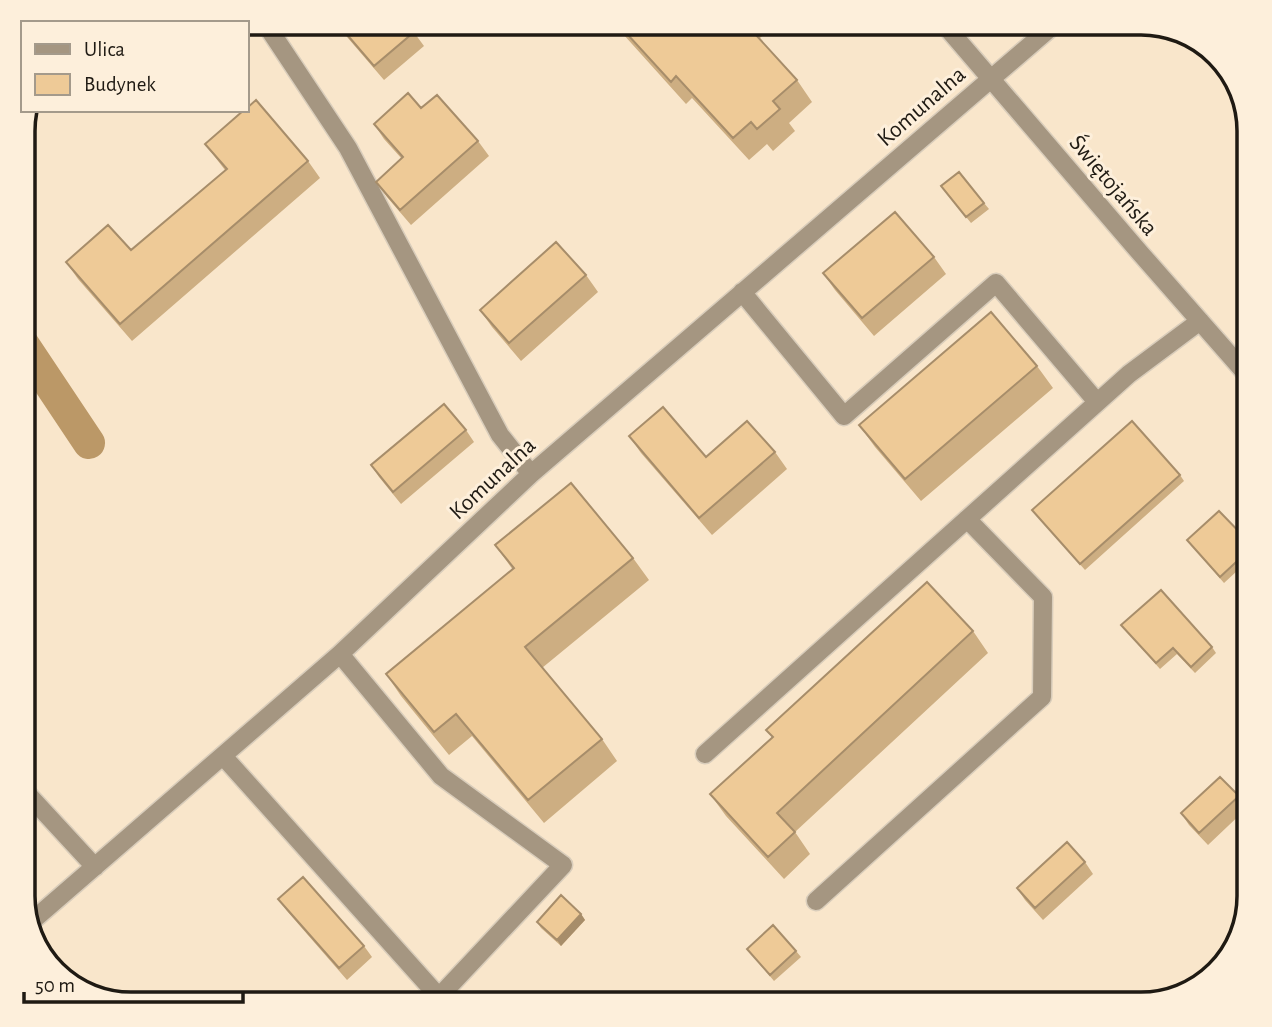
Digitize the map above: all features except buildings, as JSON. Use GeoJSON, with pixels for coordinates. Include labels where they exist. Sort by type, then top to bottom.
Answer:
{"type":"FeatureCollection","features":[{"type":"Feature","properties":{"kind":"street"},"geometry":{"type":"LineString","coordinates":[[273,35],[348,148],[500,435],[531,474]]}},
{"type":"Feature","properties":{"kind":"street","name":"Świętojańska"},"geometry":{"type":"LineString","coordinates":[[953,35],[1237,363]]}},
{"type":"Feature","properties":{"kind":"street","name":"Komunalna"},"geometry":{"type":"LineString","coordinates":[[37,916],[340,654],[531,474],[1042,35]]}},
{"type":"Feature","properties":{"kind":"street"},"geometry":{"type":"LineString","coordinates":[[742,292],[844,416],[996,283],[1097,402]]}},
{"type":"Feature","properties":{"kind":"street"},"geometry":{"type":"LineString","coordinates":[[705,754],[1129,374],[1200,321]]}},
{"type":"Feature","properties":{"kind":"street"},"geometry":{"type":"LineString","coordinates":[[816,901],[1042,697],[1042,597],[967,519]]}},
{"type":"Feature","properties":{"kind":"street"},"geometry":{"type":"LineString","coordinates":[[340,654],[441,776],[563,865],[447,992]]}},
{"type":"Feature","properties":{"kind":"street"},"geometry":{"type":"LineString","coordinates":[[223,755],[429,992]]}},
{"type":"Feature","properties":{"kind":"street"},"geometry":{"type":"LineString","coordinates":[[35,802],[95,867]]}},
{"type":"Feature","properties":{"kind":"shaded area"},"geometry":{"type":"Polygon","coordinates":[[[248,35],[1141,35],[1178,42],[1204,59],[1221,78],[1230,94],[1237,131],[1237,896],[1230,933],[1213,959],[1194,976],[1178,985],[1141,992],[131,992],[94,985],[68,968],[55,955],[45,939],[35,903],[37,112],[248,112],[248,35]]]}},
{"type":"Feature","properties":{"kind":"waterway"},"geometry":{"type":"LineString","coordinates":[[35,362],[89,443]]}}]}
